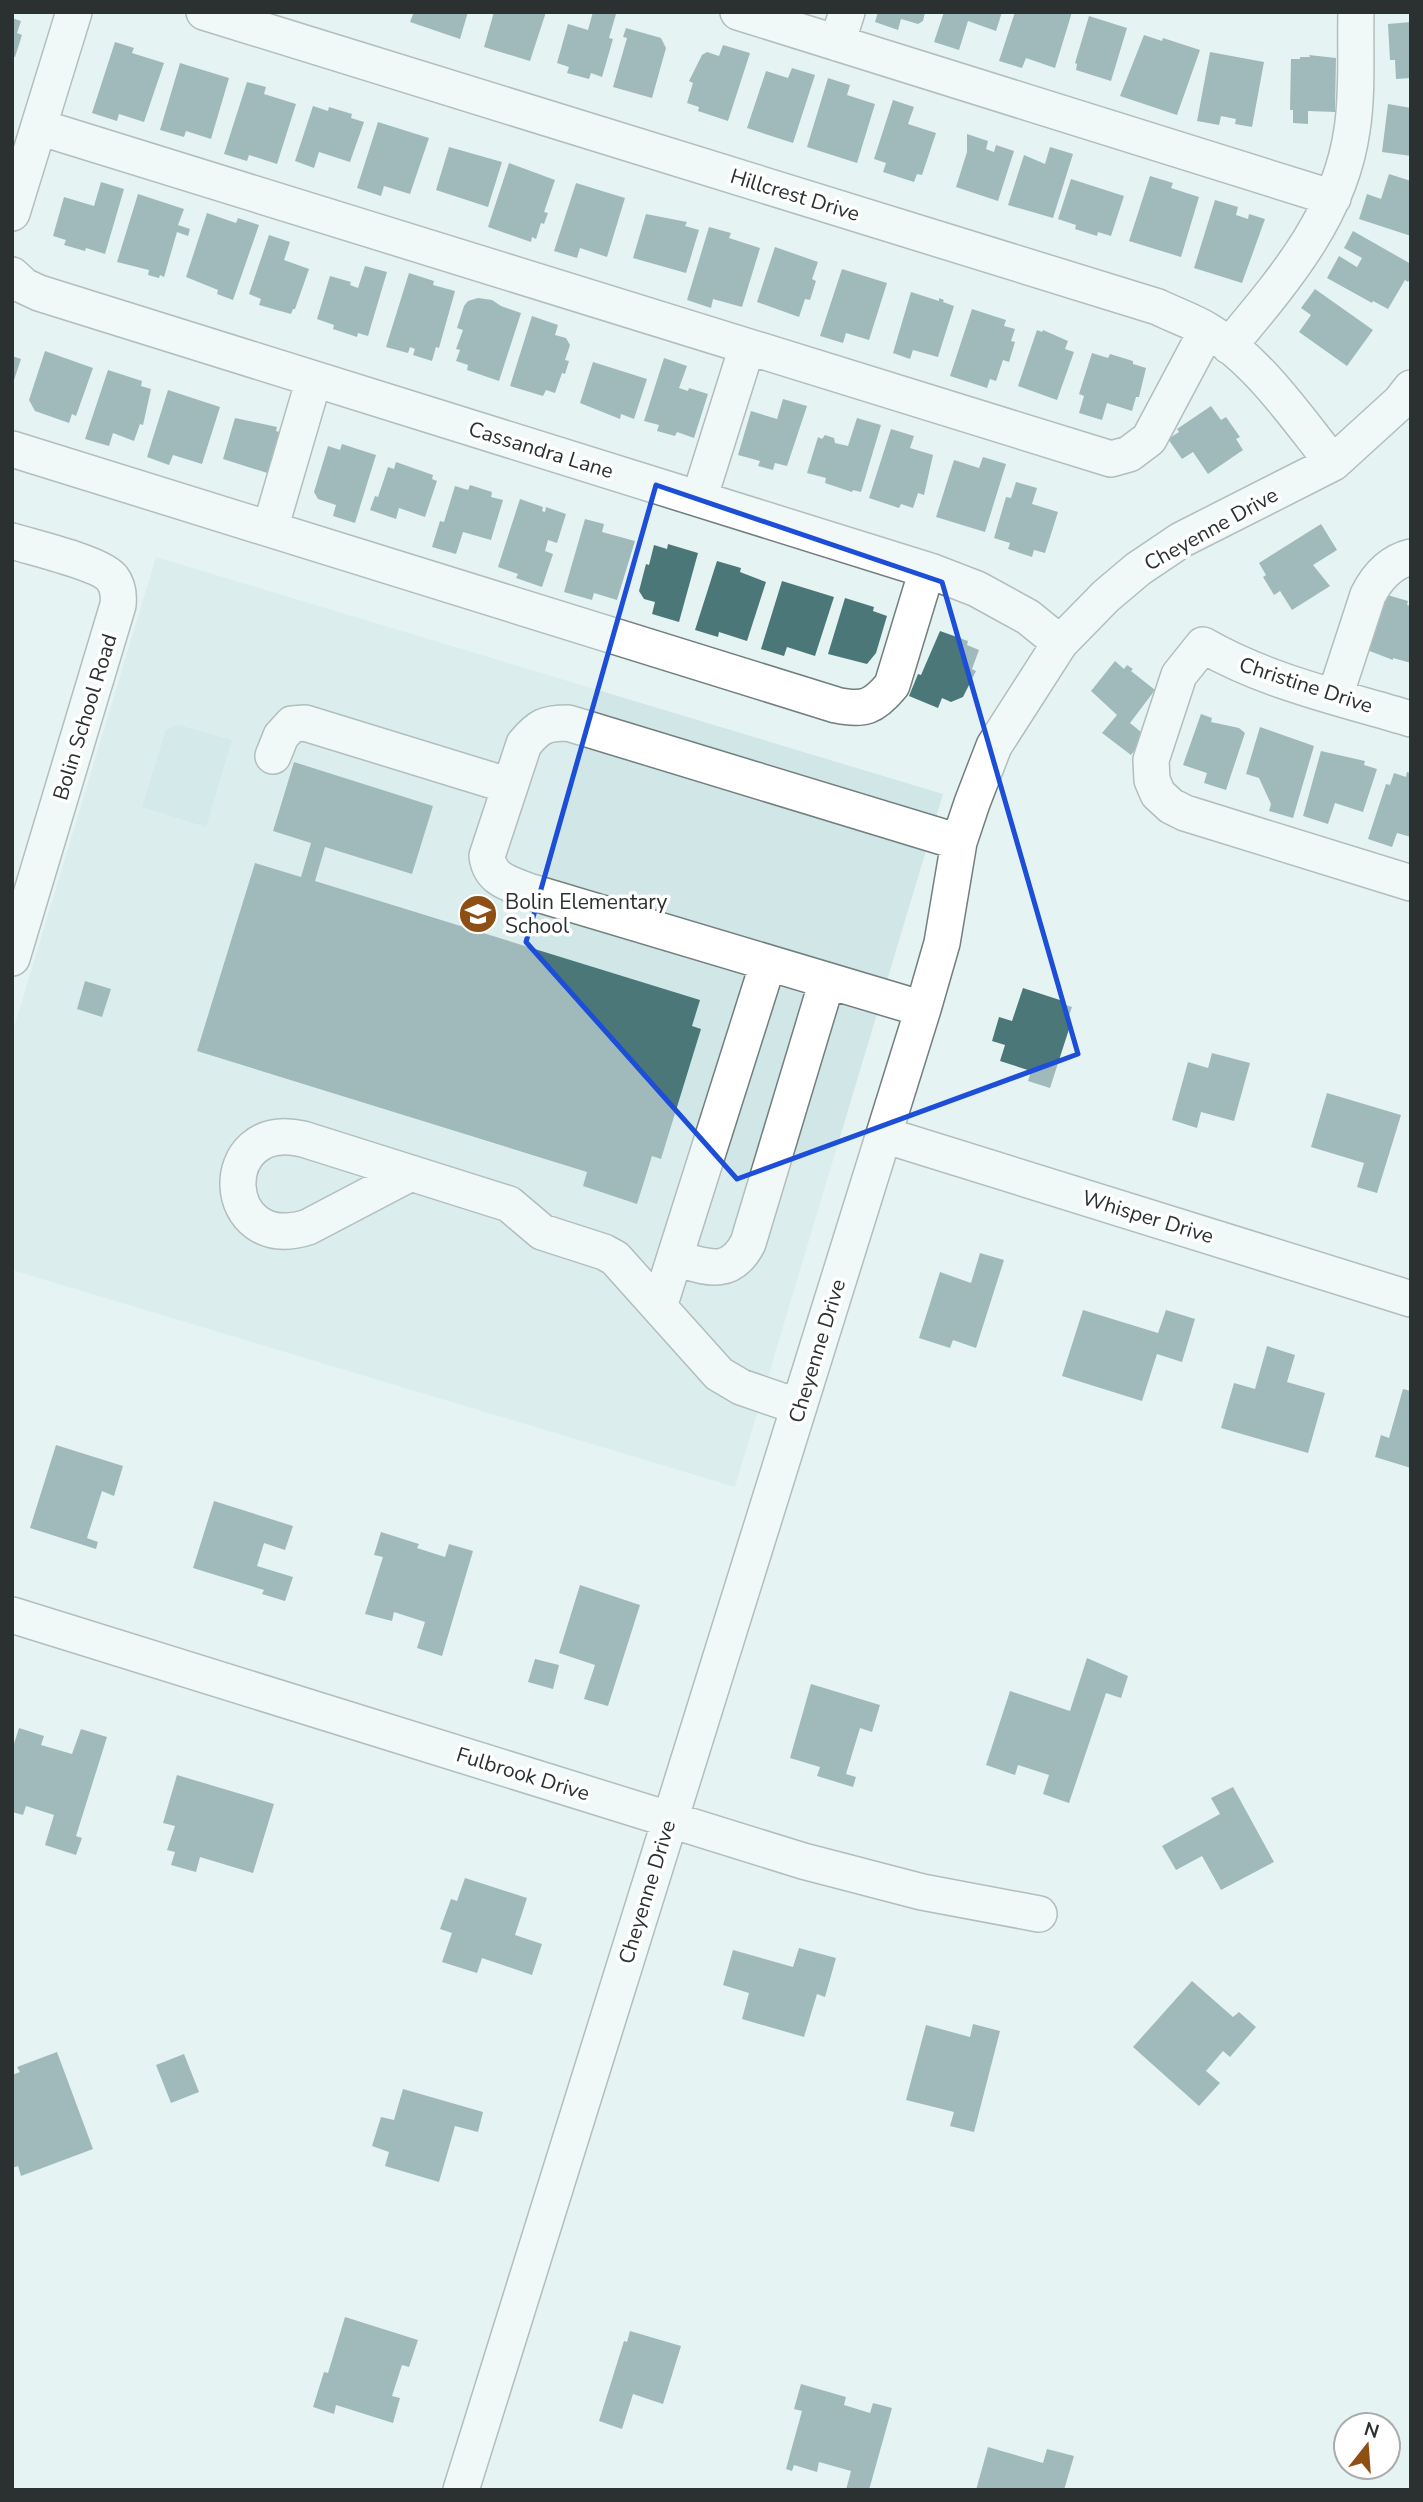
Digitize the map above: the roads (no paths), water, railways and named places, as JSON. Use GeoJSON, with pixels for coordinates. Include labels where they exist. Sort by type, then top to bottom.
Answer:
{"type":"FeatureCollection","features":[{"type":"Feature","properties":{"kind":"street"},"geometry":{"type":"LineString","coordinates":[[12,214],[74,12]]}},
{"type":"Feature","properties":{"kind":"street","name":"Hillcrest Drive"},"geometry":{"type":"LineString","coordinates":[[204,12],[1158,307],[1218,338],[1268,382],[1333,463]]}},
{"type":"Feature","properties":{"kind":"street"},"geometry":{"type":"LineString","coordinates":[[738,12],[842,28],[1333,198]]}},
{"type":"Feature","properties":{"kind":"street"},"geometry":{"type":"LineString","coordinates":[[39,127],[1111,459],[1129,454],[1149,439],[1218,338],[1282,283],[1326,215],[1349,150],[1353,127],[1356,12]]}},
{"type":"Feature","properties":{"kind":"street","name":"Cassandra Lane"},"geometry":{"type":"LineString","coordinates":[[13,276],[24,286],[39,293],[927,570],[977,589],[1028,617],[1060,643]]}},
{"type":"Feature","properties":{"kind":"street"},"geometry":{"type":"LineString","coordinates":[[699,499],[747,347]]}},
{"type":"Feature","properties":{"kind":"street"},"geometry":{"type":"LineString","coordinates":[[270,529],[314,379]]}},
{"type":"Feature","properties":{"kind":"street","name":"Cheyenne Drive"},"geometry":{"type":"LineString","coordinates":[[468,2488],[670,1819],[923,1009],[942,943],[959,842],[994,746],[1060,643],[1106,596],[1138,569],[1181,540],[1333,463],[1401,402],[1411,388]]}},
{"type":"Feature","properties":{"kind":"street"},"geometry":{"type":"LineString","coordinates":[[12,449],[854,709],[870,706],[892,685],[927,570]]}},
{"type":"Feature","properties":{"kind":"street","name":"Bolin School Road"},"geometry":{"type":"LineString","coordinates":[[12,541],[105,572],[117,587],[119,596],[12,958]]}},
{"type":"Feature","properties":{"kind":"street"},"geometry":{"type":"LineString","coordinates":[[1335,696],[1371,588],[1385,572],[1411,557]]}},
{"type":"Feature","properties":{"kind":"street","name":"Christine Drive"},"geometry":{"type":"LineString","coordinates":[[1411,719],[1260,673],[1203,645],[1179,675],[1151,760],[1152,780],[1158,794],[1171,806],[1185,813],[1411,883]]}},
{"type":"Feature","properties":{"kind":"street"},"geometry":{"type":"LineString","coordinates":[[273,756],[281,736],[292,724],[305,723],[510,786]]}},
{"type":"Feature","properties":{"kind":"street"},"geometry":{"type":"LineString","coordinates":[[923,1009],[528,891],[503,881],[489,868],[487,856],[524,744],[536,730],[549,723],[568,723],[959,842]]}},
{"type":"Feature","properties":{"kind":"street"},"geometry":{"type":"LineString","coordinates":[[660,1307],[768,963]]}},
{"type":"Feature","properties":{"kind":"street"},"geometry":{"type":"LineString","coordinates":[[675,1258],[712,1268],[735,1262],[743,1254],[827,981]]}},
{"type":"Feature","properties":{"kind":"street"},"geometry":{"type":"LineString","coordinates":[[411,1173],[308,1227],[293,1232],[276,1232],[261,1226],[248,1216],[238,1194],[238,1171],[245,1156],[257,1144],[287,1135],[303,1139],[411,1173],[509,1204],[542,1232],[615,1258],[719,1374],[741,1387],[799,1407]]}},
{"type":"Feature","properties":{"kind":"street","name":"Whisper Drive"},"geometry":{"type":"LineString","coordinates":[[884,1135],[1411,1299]]}},
{"type":"Feature","properties":{"kind":"street","name":"Fulbrook Drive"},"geometry":{"type":"LineString","coordinates":[[12,1615],[861,1877],[977,1904],[1039,1914]]}},
{"type":"Feature","properties":{"kind":"place","name":"Bolin Elementary School"},"geometry":{"type":"Point","coordinates":[478,914]}}]}
